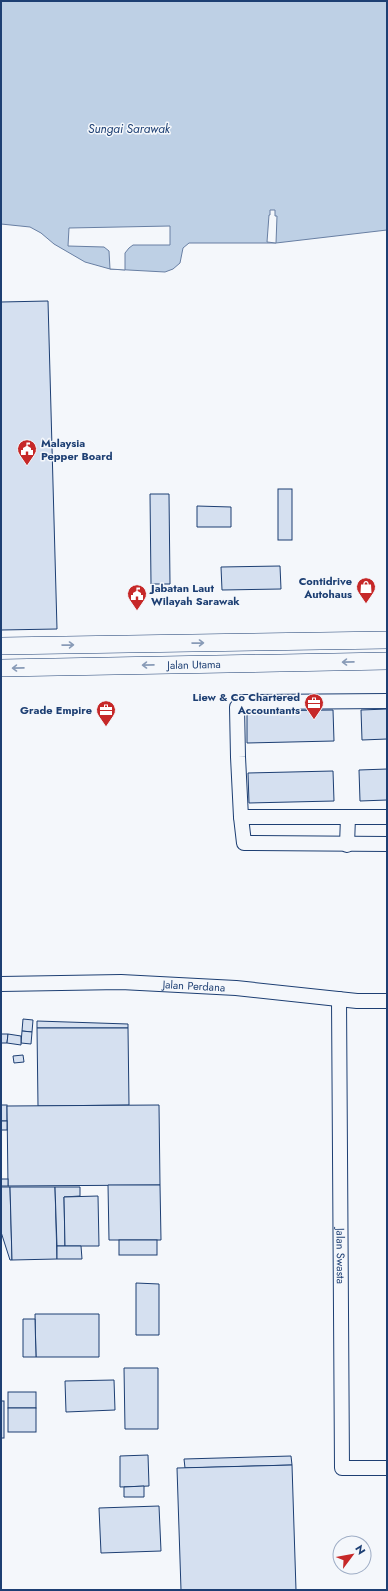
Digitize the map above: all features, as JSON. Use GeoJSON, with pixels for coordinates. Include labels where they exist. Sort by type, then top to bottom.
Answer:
{"type":"FeatureCollection","features":[{"type":"Feature","properties":{"kind":"main road","name":"Jalan Utama"},"geometry":{"type":"LineString","coordinates":[[1,646],[387,640]]}},
{"type":"Feature","properties":{"kind":"main road","name":"Jalan Utama"},"geometry":{"type":"LineString","coordinates":[[1,668],[387,661]]}},
{"type":"Feature","properties":{"kind":"street"},"geometry":{"type":"LineString","coordinates":[[387,701],[242,702],[237,707],[241,818],[244,843],[347,845],[387,844]]}},
{"type":"Feature","properties":{"kind":"street"},"geometry":{"type":"LineString","coordinates":[[347,845],[348,817]]}},
{"type":"Feature","properties":{"kind":"street"},"geometry":{"type":"LineString","coordinates":[[241,818],[387,817]]}},
{"type":"Feature","properties":{"kind":"street","name":"Jalan Perdana"},"geometry":{"type":"LineString","coordinates":[[1,984],[121,982],[236,988],[339,999],[387,1001]]}},
{"type":"Feature","properties":{"kind":"street","name":"Jalan Swasta"},"geometry":{"type":"LineString","coordinates":[[339,999],[342,1468],[387,1468]]}},
{"type":"Feature","properties":{"kind":"water","name":"Sungai Sarawak"},"geometry":{"type":"Polygon","coordinates":[[[1,1],[387,1],[387,230],[276,243],[189,243],[183,248],[180,263],[173,269],[165,272],[110,269],[85,262],[54,244],[41,233],[30,227],[1,224],[1,1]]]}},
{"type":"Feature","properties":{"kind":"pier"},"geometry":{"type":"Polygon","coordinates":[[[270,210],[275,210],[275,216],[277,216],[276,243],[267,242],[270,210]]]}},
{"type":"Feature","properties":{"kind":"pier"},"geometry":{"type":"Polygon","coordinates":[[[170,226],[170,245],[133,245],[125,253],[125,270],[110,269],[109,251],[104,247],[68,246],[69,228],[170,226]]]}},
{"type":"Feature","properties":{"kind":"building","name":"Malaysia Pepper Board"},"geometry":{"type":"Polygon","coordinates":[[[48,301],[57,629],[1,630],[1,302],[48,301]]]}},
{"type":"Feature","properties":{"kind":"building"},"geometry":{"type":"Polygon","coordinates":[[[278,489],[292,489],[292,540],[278,540],[278,489]]]}},
{"type":"Feature","properties":{"kind":"building"},"geometry":{"type":"Polygon","coordinates":[[[150,494],[169,494],[170,584],[151,584],[150,494]]]}},
{"type":"Feature","properties":{"kind":"building"},"geometry":{"type":"Polygon","coordinates":[[[197,506],[231,507],[231,527],[197,527],[197,506]]]}},
{"type":"Feature","properties":{"kind":"building"},"geometry":{"type":"Polygon","coordinates":[[[280,566],[281,589],[222,590],[221,567],[280,566]]]}},
{"type":"Feature","properties":{"kind":"building"},"geometry":{"type":"Polygon","coordinates":[[[387,709],[387,739],[362,740],[361,710],[387,709]]]}},
{"type":"Feature","properties":{"kind":"building"},"geometry":{"type":"Polygon","coordinates":[[[333,710],[334,741],[247,743],[247,711],[333,710]]]}},
{"type":"Feature","properties":{"kind":"building"},"geometry":{"type":"Polygon","coordinates":[[[387,769],[387,800],[360,801],[359,770],[387,769]]]}},
{"type":"Feature","properties":{"kind":"building"},"geometry":{"type":"Polygon","coordinates":[[[333,771],[334,801],[249,803],[248,773],[333,771]]]}},
{"type":"Feature","properties":{"kind":"building"},"geometry":{"type":"Polygon","coordinates":[[[23,1019],[33,1020],[32,1032],[22,1031],[23,1019]]]}},
{"type":"Feature","properties":{"kind":"building"},"geometry":{"type":"Polygon","coordinates":[[[37,1021],[128,1024],[128,1028],[37,1028],[37,1021]]]}},
{"type":"Feature","properties":{"kind":"building"},"geometry":{"type":"Polygon","coordinates":[[[37,1028],[128,1028],[129,1105],[38,1106],[37,1028]]]}},
{"type":"Feature","properties":{"kind":"building"},"geometry":{"type":"Polygon","coordinates":[[[22,1031],[32,1032],[31,1044],[21,1043],[22,1031]]]}},
{"type":"Feature","properties":{"kind":"building"},"geometry":{"type":"Polygon","coordinates":[[[1,1034],[8,1034],[7,1043],[1,1043],[1,1034]]]}},
{"type":"Feature","properties":{"kind":"building"},"geometry":{"type":"Polygon","coordinates":[[[8,1034],[21,1036],[21,1045],[7,1043],[8,1034]]]}},
{"type":"Feature","properties":{"kind":"building"},"geometry":{"type":"Polygon","coordinates":[[[23,1055],[24,1062],[14,1063],[13,1056],[23,1055]]]}},
{"type":"Feature","properties":{"kind":"building"},"geometry":{"type":"Polygon","coordinates":[[[1,1105],[7,1105],[7,1121],[1,1121],[1,1105]]]}},
{"type":"Feature","properties":{"kind":"building"},"geometry":{"type":"Polygon","coordinates":[[[159,1105],[160,1185],[8,1186],[7,1106],[159,1105]]]}},
{"type":"Feature","properties":{"kind":"building"},"geometry":{"type":"Polygon","coordinates":[[[1,1121],[7,1121],[7,1130],[1,1130],[1,1121]]]}},
{"type":"Feature","properties":{"kind":"building"},"geometry":{"type":"Polygon","coordinates":[[[1,1179],[8,1179],[8,1186],[1,1186],[1,1179]]]}},
{"type":"Feature","properties":{"kind":"building"},"geometry":{"type":"Polygon","coordinates":[[[108,1185],[160,1185],[161,1240],[109,1240],[108,1185]]]}},
{"type":"Feature","properties":{"kind":"building"},"geometry":{"type":"Polygon","coordinates":[[[1,1187],[10,1187],[12,1260],[10,1260],[1,1232],[1,1187]]]}},
{"type":"Feature","properties":{"kind":"building"},"geometry":{"type":"Polygon","coordinates":[[[10,1187],[55,1187],[57,1259],[12,1260],[10,1187]]]}},
{"type":"Feature","properties":{"kind":"building"},"geometry":{"type":"Polygon","coordinates":[[[55,1187],[80,1187],[80,1196],[64,1197],[65,1246],[57,1246],[55,1187]]]}},
{"type":"Feature","properties":{"kind":"building"},"geometry":{"type":"Polygon","coordinates":[[[98,1196],[99,1246],[65,1246],[64,1197],[98,1196]]]}},
{"type":"Feature","properties":{"kind":"building"},"geometry":{"type":"Polygon","coordinates":[[[119,1240],[157,1240],[157,1255],[119,1255],[119,1240]]]}},
{"type":"Feature","properties":{"kind":"building"},"geometry":{"type":"Polygon","coordinates":[[[57,1246],[81,1246],[82,1259],[57,1259],[57,1246]]]}},
{"type":"Feature","properties":{"kind":"building"},"geometry":{"type":"Polygon","coordinates":[[[136,1283],[159,1284],[159,1335],[136,1335],[136,1283]]]}},
{"type":"Feature","properties":{"kind":"building"},"geometry":{"type":"Polygon","coordinates":[[[35,1314],[99,1314],[99,1357],[36,1357],[35,1314]]]}},
{"type":"Feature","properties":{"kind":"building"},"geometry":{"type":"Polygon","coordinates":[[[23,1319],[35,1319],[36,1357],[23,1357],[23,1319]]]}},
{"type":"Feature","properties":{"kind":"building"},"geometry":{"type":"Polygon","coordinates":[[[124,1368],[158,1368],[158,1429],[125,1429],[124,1368]]]}},
{"type":"Feature","properties":{"kind":"building"},"geometry":{"type":"Polygon","coordinates":[[[114,1380],[115,1410],[66,1412],[65,1381],[114,1380]]]}},
{"type":"Feature","properties":{"kind":"building"},"geometry":{"type":"Polygon","coordinates":[[[8,1392],[36,1392],[36,1408],[8,1408],[8,1392]]]}},
{"type":"Feature","properties":{"kind":"building"},"geometry":{"type":"Polygon","coordinates":[[[1,1401],[4,1401],[4,1438],[1,1438],[1,1401]]]}},
{"type":"Feature","properties":{"kind":"building"},"geometry":{"type":"Polygon","coordinates":[[[8,1408],[36,1408],[36,1432],[8,1432],[8,1408]]]}},
{"type":"Feature","properties":{"kind":"building"},"geometry":{"type":"Polygon","coordinates":[[[148,1455],[149,1486],[120,1487],[120,1456],[148,1455]]]}},
{"type":"Feature","properties":{"kind":"building"},"geometry":{"type":"Polygon","coordinates":[[[291,1456],[292,1465],[185,1468],[184,1459],[291,1456]]]}},
{"type":"Feature","properties":{"kind":"building"},"geometry":{"type":"Polygon","coordinates":[[[292,1465],[296,1590],[181,1590],[177,1468],[292,1465]]]}},
{"type":"Feature","properties":{"kind":"building"},"geometry":{"type":"Polygon","coordinates":[[[144,1486],[144,1497],[124,1497],[124,1487],[144,1486]]]}},
{"type":"Feature","properties":{"kind":"building"},"geometry":{"type":"Polygon","coordinates":[[[159,1506],[161,1551],[101,1553],[99,1508],[159,1506]]]}},
{"type":"Feature","properties":{"kind":"place","name":"Malaysia Pepper Board"},"geometry":{"type":"Point","coordinates":[27,466]}},
{"type":"Feature","properties":{"kind":"place","name":"Contidrive Autohaus"},"geometry":{"type":"Point","coordinates":[366,604]}},
{"type":"Feature","properties":{"kind":"place","name":"Jabatan Laut Wilayah Sarawak"},"geometry":{"type":"Point","coordinates":[137,611]}},
{"type":"Feature","properties":{"kind":"place","name":"Liew & Co Chartered Accountants"},"geometry":{"type":"Point","coordinates":[314,720]}},
{"type":"Feature","properties":{"kind":"place","name":"Grade Empire"},"geometry":{"type":"Point","coordinates":[106,727]}}]}
